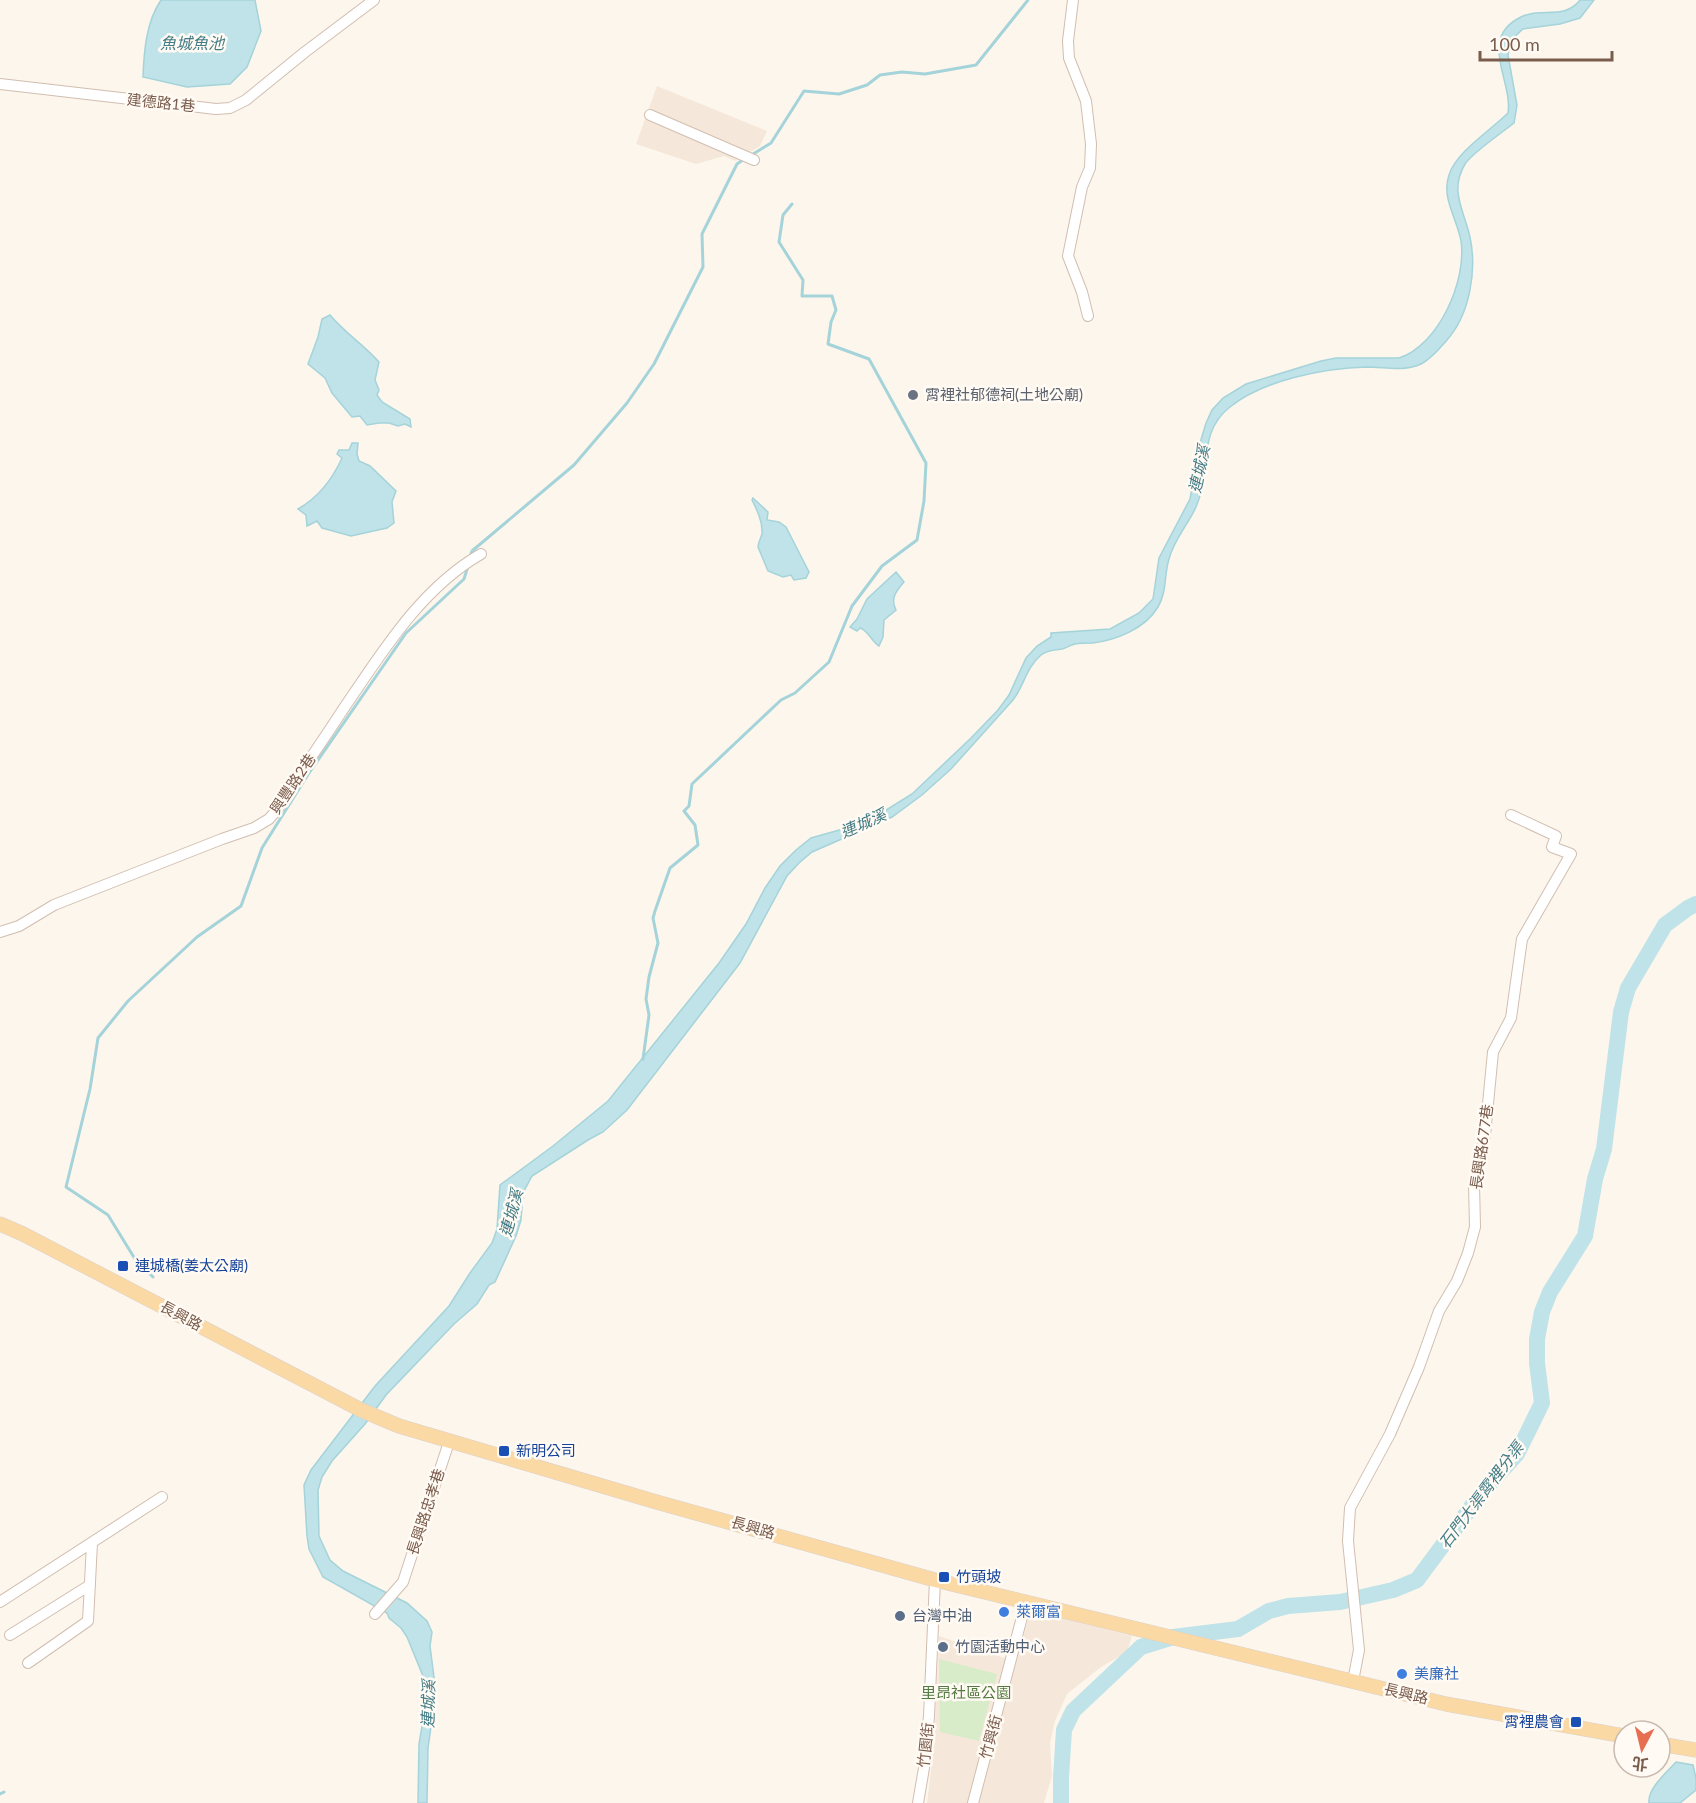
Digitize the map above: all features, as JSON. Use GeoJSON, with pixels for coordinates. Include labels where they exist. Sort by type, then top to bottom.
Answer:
{"type":"FeatureCollection","features":[{"type":"Feature","properties":{"kind":"main road","name":"長興路"},"geometry":{"type":"LineString","coordinates":[[0,1224],[364,1412],[449,1442],[935,1580],[1456,1706],[1612,1734]]}},
{"type":"Feature","properties":{"kind":"main road"},"geometry":{"type":"LineString","coordinates":[[1672,1746],[1696,1750]]}},
{"type":"Feature","properties":{"kind":"street","name":"建德路1巷"},"geometry":{"type":"LineString","coordinates":[[0,84],[216,109],[230,108],[246,100],[374,0]]}},
{"type":"Feature","properties":{"kind":"street"},"geometry":{"type":"LineString","coordinates":[[1073,0],[1068,41],[1069,58],[1086,100],[1091,144],[1090,168],[1082,187],[1068,256],[1082,292],[1088,316]]}},
{"type":"Feature","properties":{"kind":"street"},"geometry":{"type":"LineString","coordinates":[[650,115],[754,160]]}},
{"type":"Feature","properties":{"kind":"street","name":"興豐路2巷"},"geometry":{"type":"LineString","coordinates":[[0,932],[19,926],[54,905],[255,828],[269,819],[376,661],[411,615],[449,577],[481,554]]}},
{"type":"Feature","properties":{"kind":"street","name":"長興路677巷"},"geometry":{"type":"LineString","coordinates":[[1353,1682],[1359,1650],[1348,1541],[1350,1508],[1390,1434],[1419,1367],[1439,1311],[1457,1281],[1468,1253],[1475,1227],[1474,1184],[1485,1135],[1494,1052],[1511,1018],[1522,939],[1571,854],[1552,847],[1556,836],[1511,814]]}},
{"type":"Feature","properties":{"kind":"street","name":"長興路忠孝巷"},"geometry":{"type":"LineString","coordinates":[[375,1614],[403,1582],[449,1442]]}},
{"type":"Feature","properties":{"kind":"street"},"geometry":{"type":"LineString","coordinates":[[0,1602],[162,1497]]}},
{"type":"Feature","properties":{"kind":"street"},"geometry":{"type":"LineString","coordinates":[[28,1663],[88,1621],[92,1543]]}},
{"type":"Feature","properties":{"kind":"street","name":"竹園街"},"geometry":{"type":"LineString","coordinates":[[918,1803],[929,1716],[935,1580]]}},
{"type":"Feature","properties":{"kind":"street"},"geometry":{"type":"LineString","coordinates":[[10,1635],[90,1586]]}},
{"type":"Feature","properties":{"kind":"street","name":"竹興街"},"geometry":{"type":"LineString","coordinates":[[973,1803],[1026,1602]]}},
{"type":"Feature","properties":{"kind":"shaded area"},"geometry":{"type":"Polygon","coordinates":[[[657,86],[767,131],[760,146],[735,161],[724,156],[696,164],[636,144],[657,86]]]}},
{"type":"Feature","properties":{"kind":"shaded area"},"geometry":{"type":"Polygon","coordinates":[[[1031,1610],[1132,1636],[1127,1652],[1101,1667],[1067,1694],[1055,1721],[1050,1743],[1052,1776],[1044,1803],[927,1803],[934,1746],[939,1636],[1016,1662],[1031,1610]]]}},
{"type":"Feature","properties":{"kind":"green space","name":"里昂社區公園"},"geometry":{"type":"Polygon","coordinates":[[[939,1659],[997,1674],[979,1741],[940,1732],[939,1659]]]}},
{"type":"Feature","properties":{"kind":"water","name":"魚城魚池"},"geometry":{"type":"Polygon","coordinates":[[[161,0],[255,0],[261,31],[247,67],[230,84],[187,87],[143,77],[149,27],[161,0]]]}},
{"type":"Feature","properties":{"kind":"water","name":"連城溪"},"geometry":{"type":"Polygon","coordinates":[[[1580,0],[1594,0],[1580,18],[1560,24],[1523,29],[1511,40],[1508,55],[1517,105],[1514,123],[1469,159],[1460,174],[1458,183],[1459,200],[1470,237],[1473,263],[1466,305],[1461,318],[1447,340],[1421,364],[1401,368],[1350,368],[1295,377],[1259,389],[1230,407],[1220,417],[1209,441],[1203,481],[1196,507],[1171,552],[1163,595],[1152,615],[1138,627],[1120,636],[1093,643],[1075,644],[1043,653],[1032,666],[1013,700],[951,769],[922,795],[892,817],[812,852],[799,863],[787,876],[740,963],[627,1110],[603,1132],[532,1176],[523,1193],[521,1220],[516,1236],[495,1282],[489,1285],[477,1304],[454,1324],[386,1395],[365,1424],[332,1461],[322,1477],[318,1490],[319,1536],[330,1560],[343,1571],[407,1603],[427,1621],[432,1632],[430,1646],[435,1699],[428,1748],[427,1803],[418,1803],[419,1744],[426,1702],[425,1681],[407,1637],[387,1613],[323,1577],[309,1549],[307,1536],[304,1485],[311,1470],[375,1386],[449,1306],[492,1243],[497,1229],[500,1185],[608,1101],[719,963],[746,924],[765,888],[780,866],[811,838],[843,829],[883,812],[912,794],[998,710],[1009,695],[1026,658],[1037,646],[1051,637],[1051,633],[1110,629],[1139,613],[1153,599],[1159,558],[1190,499],[1206,423],[1212,410],[1223,398],[1246,384],[1321,361],[1336,358],[1399,358],[1413,351],[1426,340],[1438,326],[1455,292],[1462,257],[1461,241],[1448,200],[1449,175],[1466,150],[1508,113],[1506,88],[1500,62],[1501,38],[1507,27],[1519,18],[1535,13],[1567,10],[1580,0]]]}},
{"type":"Feature","properties":{"kind":"water"},"geometry":{"type":"Polygon","coordinates":[[[330,315],[379,362],[375,380],[379,390],[377,395],[382,402],[410,419],[411,427],[405,424],[398,426],[389,423],[367,425],[360,416],[352,417],[332,393],[325,378],[308,364],[322,319],[330,315]]]}},
{"type":"Feature","properties":{"kind":"water"},"geometry":{"type":"Polygon","coordinates":[[[352,443],[358,443],[359,461],[370,466],[396,491],[392,502],[394,523],[387,528],[351,536],[322,528],[317,521],[307,526],[306,515],[298,509],[324,487],[342,458],[337,454],[339,450],[349,450],[352,443]]]}},
{"type":"Feature","properties":{"kind":"water"},"geometry":{"type":"Polygon","coordinates":[[[753,498],[768,512],[767,520],[779,522],[786,527],[809,572],[806,578],[794,580],[791,575],[783,577],[768,571],[758,547],[762,530],[753,498]]]}},
{"type":"Feature","properties":{"kind":"water"},"geometry":{"type":"Polygon","coordinates":[[[896,572],[904,582],[895,595],[896,610],[884,620],[883,637],[879,646],[863,629],[860,628],[857,631],[850,627],[857,619],[867,599],[896,572]]]}},
{"type":"Feature","properties":{"kind":"water"},"geometry":{"type":"Polygon","coordinates":[[[1676,1762],[1693,1765],[1696,1790],[1680,1803],[1649,1803],[1651,1792],[1661,1779],[1672,1779],[1672,1766],[1676,1762]]]}},
{"type":"Feature","properties":{"kind":"waterway"},"geometry":{"type":"LineString","coordinates":[[750,156],[771,143],[804,91],[839,94],[867,85],[880,75],[902,72],[925,74],[976,65],[1028,0]]}},
{"type":"Feature","properties":{"kind":"waterway"},"geometry":{"type":"LineString","coordinates":[[470,557],[472,551],[574,465],[627,403],[654,364],[703,267],[702,234],[737,164],[744,159]]}},
{"type":"Feature","properties":{"kind":"waterway"},"geometry":{"type":"LineString","coordinates":[[643,1059],[649,1015],[646,999],[658,943],[653,918],[670,868],[698,845],[695,825],[684,811],[689,806],[692,784],[781,700],[795,693],[829,662],[852,606],[882,566],[917,540],[924,501],[926,463],[869,359],[828,344],[831,322],[836,310],[832,296],[802,296],[803,280],[779,242],[783,215],[792,204]]}},
{"type":"Feature","properties":{"kind":"waterway"},"geometry":{"type":"LineString","coordinates":[[153,1277],[135,1259],[108,1215],[66,1187],[90,1089],[98,1038],[128,1001],[197,937],[241,906],[262,848],[309,773],[406,633],[464,579],[468,566]]}},
{"type":"Feature","properties":{"kind":"waterway","name":"石門大渠霄裡分渠"},"geometry":{"type":"LineString","coordinates":[[1061,1803],[1064,1730],[1073,1711],[1141,1647],[1173,1637],[1238,1629],[1269,1611],[1288,1606],[1340,1602],[1393,1590],[1417,1580],[1480,1495],[1517,1454],[1542,1403],[1537,1363],[1537,1339],[1542,1312],[1550,1292],[1585,1236],[1595,1179],[1604,1149],[1621,1012],[1628,988],[1665,925],[1696,904]]}},
{"type":"Feature","properties":{"kind":"waterway"},"geometry":{"type":"LineString","coordinates":[[0,1794],[4,1792]]}},
{"type":"Feature","properties":{"kind":"place","name":"霄裡社郁德祠(土地公廟)"},"geometry":{"type":"Point","coordinates":[913,395]}},
{"type":"Feature","properties":{"kind":"place","name":"連城橋(姜太公廟)"},"geometry":{"type":"Point","coordinates":[123,1266]}},
{"type":"Feature","properties":{"kind":"place","name":"新明公司"},"geometry":{"type":"Point","coordinates":[504,1451]}},
{"type":"Feature","properties":{"kind":"place","name":"竹頭坡"},"geometry":{"type":"Point","coordinates":[944,1577]}},
{"type":"Feature","properties":{"kind":"place","name":"萊爾富"},"geometry":{"type":"Point","coordinates":[1004,1612]}},
{"type":"Feature","properties":{"kind":"place","name":"台灣中油"},"geometry":{"type":"Point","coordinates":[900,1616]}},
{"type":"Feature","properties":{"kind":"place","name":"竹園活動中心"},"geometry":{"type":"Point","coordinates":[943,1647]}},
{"type":"Feature","properties":{"kind":"place","name":"美廉社"},"geometry":{"type":"Point","coordinates":[1402,1674]}},
{"type":"Feature","properties":{"kind":"place","name":"霄裡農會"},"geometry":{"type":"Point","coordinates":[1576,1722]}}]}
